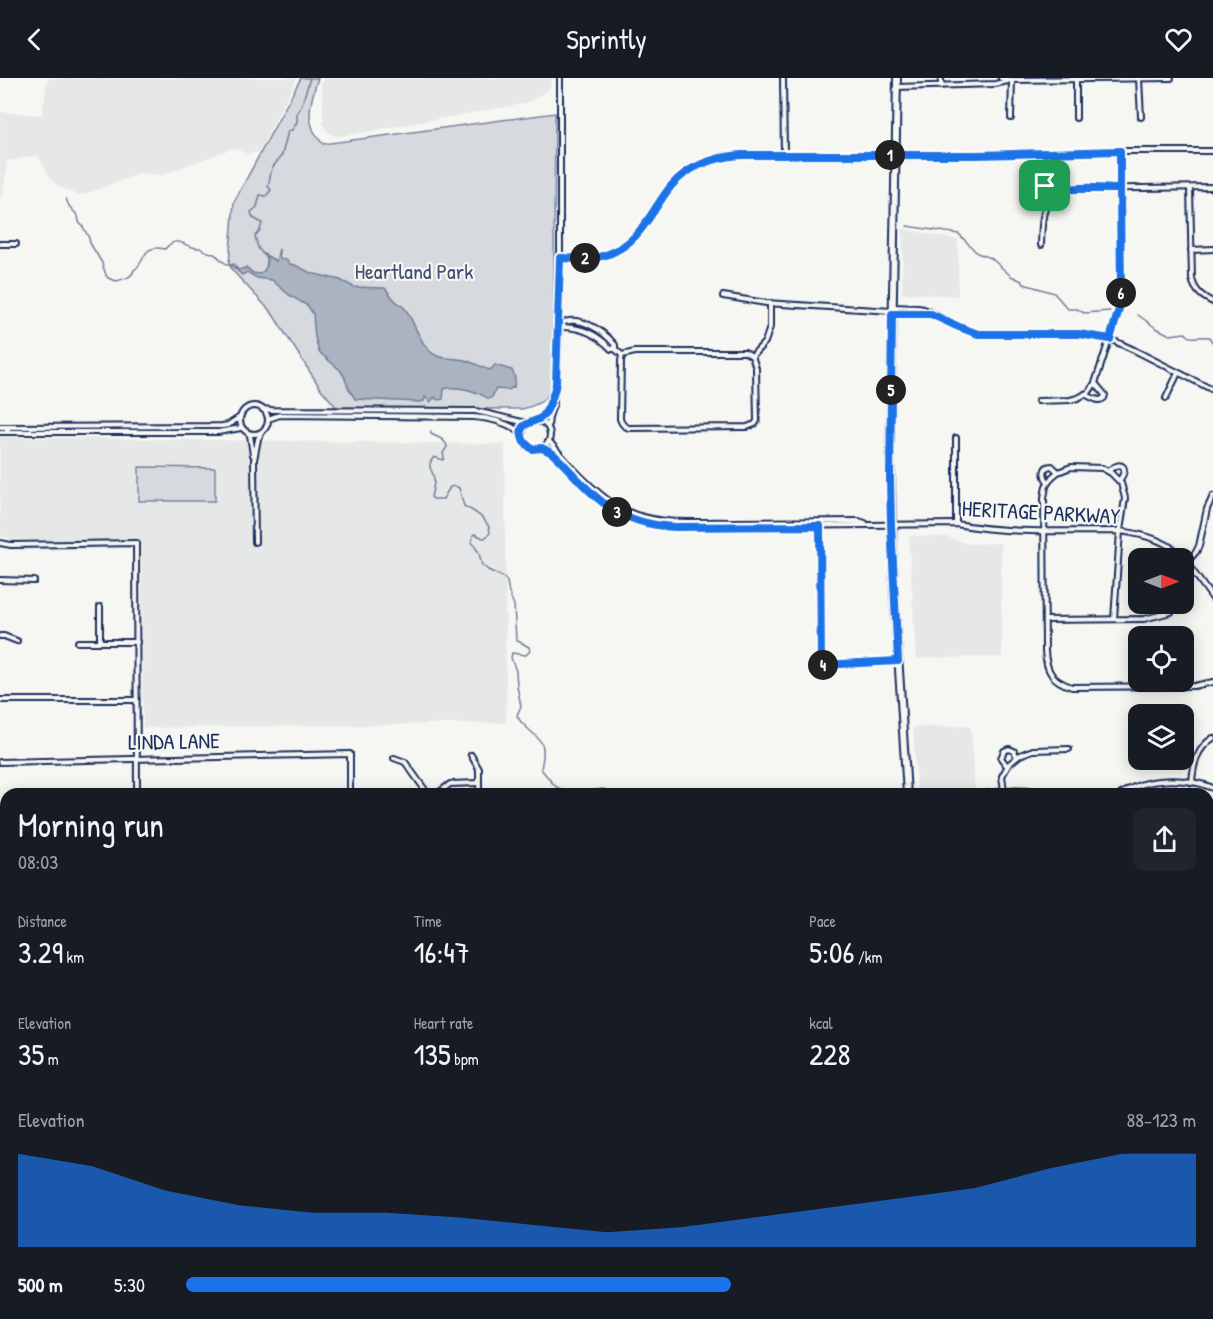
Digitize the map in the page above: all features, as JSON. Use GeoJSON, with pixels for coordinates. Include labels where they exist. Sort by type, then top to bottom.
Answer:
{"type":"FeatureCollection","features":[{"type":"Feature","properties":{"kind":"main road"},"geometry":{"type":"LineString","coordinates":[[897,78],[890,430],[891,524],[907,788]]}},
{"type":"Feature","properties":{"kind":"street"},"geometry":{"type":"LineString","coordinates":[[542,448],[549,441],[550,435],[548,427],[554,402],[560,324],[560,78]]}},
{"type":"Feature","properties":{"kind":"street"},"geometry":{"type":"LineString","coordinates":[[783,78],[784,155]]}},
{"type":"Feature","properties":{"kind":"street"},"geometry":{"type":"LineString","coordinates":[[941,78],[941,86]]}},
{"type":"Feature","properties":{"kind":"street"},"geometry":{"type":"LineString","coordinates":[[1001,78],[1076,80],[1171,78]]}},
{"type":"Feature","properties":{"kind":"street"},"geometry":{"type":"LineString","coordinates":[[897,87],[995,84],[1012,79]]}},
{"type":"Feature","properties":{"kind":"street"},"geometry":{"type":"LineString","coordinates":[[1011,118],[1012,79]]}},
{"type":"Feature","properties":{"kind":"street"},"geometry":{"type":"LineString","coordinates":[[1139,79],[1141,117]]}},
{"type":"Feature","properties":{"kind":"street"},"geometry":{"type":"LineString","coordinates":[[1076,80],[1076,118]]}},
{"type":"Feature","properties":{"kind":"street"},"geometry":{"type":"LineString","coordinates":[[1038,400],[1070,400],[1089,392],[1095,383],[1110,339],[1121,294],[1120,151]]}},
{"type":"Feature","properties":{"kind":"street"},"geometry":{"type":"LineString","coordinates":[[560,258],[593,258],[608,254],[625,245],[643,228],[672,185],[686,173],[702,164],[726,156],[1213,151]]}},
{"type":"Feature","properties":{"kind":"street"},"geometry":{"type":"LineString","coordinates":[[1047,203],[1041,190],[1042,187],[1051,188],[1056,194]]}},
{"type":"Feature","properties":{"kind":"street"},"geometry":{"type":"LineString","coordinates":[[1041,245],[1043,215],[1047,203],[1061,191],[1213,187]]}},
{"type":"Feature","properties":{"kind":"street"},"geometry":{"type":"LineString","coordinates":[[1190,188],[1191,273],[1194,285],[1202,296],[1213,302]]}},
{"type":"Feature","properties":{"kind":"street"},"geometry":{"type":"LineString","coordinates":[[0,244],[16,244]]}},
{"type":"Feature","properties":{"kind":"street"},"geometry":{"type":"LineString","coordinates":[[1191,250],[1213,249]]}},
{"type":"Feature","properties":{"kind":"street"},"geometry":{"type":"LineString","coordinates":[[723,296],[770,303],[892,311],[918,308],[978,334],[1079,334],[1110,339],[1213,390]]}},
{"type":"Feature","properties":{"kind":"street"},"geometry":{"type":"LineString","coordinates":[[752,356],[765,342],[770,327],[770,303]]}},
{"type":"Feature","properties":{"kind":"street"},"geometry":{"type":"LineString","coordinates":[[560,324],[564,327],[588,331],[622,355]]}},
{"type":"Feature","properties":{"kind":"street"},"geometry":{"type":"LineString","coordinates":[[635,352],[745,352],[752,356],[756,368],[757,421],[747,427],[629,428],[622,424],[620,419],[622,355],[635,352]]}},
{"type":"Feature","properties":{"kind":"street"},"geometry":{"type":"LineString","coordinates":[[1166,398],[1178,373]]}},
{"type":"Feature","properties":{"kind":"street"},"geometry":{"type":"LineString","coordinates":[[1085,394],[1099,400],[1104,398],[1105,395],[1095,383]]}},
{"type":"Feature","properties":{"kind":"street"},"geometry":{"type":"LineString","coordinates":[[536,421],[544,415],[553,398]]}},
{"type":"Feature","properties":{"kind":"street"},"geometry":{"type":"LineString","coordinates":[[262,432],[248,433],[241,428],[239,423],[242,412],[250,406],[271,411],[475,411],[526,423],[536,421],[548,427]]}},
{"type":"Feature","properties":{"kind":"street"},"geometry":{"type":"LineString","coordinates":[[254,460],[258,439],[267,428],[268,419],[262,409]]}},
{"type":"Feature","properties":{"kind":"street"},"geometry":{"type":"LineString","coordinates":[[268,419],[280,416],[488,418],[513,426],[521,433],[527,446],[532,449],[542,448],[553,454],[603,504],[638,521],[675,527],[820,524]]}},
{"type":"Feature","properties":{"kind":"street"},"geometry":{"type":"LineString","coordinates":[[0,427],[222,426],[240,417]]}},
{"type":"Feature","properties":{"kind":"street"},"geometry":{"type":"LineString","coordinates":[[521,433],[526,423]]}},
{"type":"Feature","properties":{"kind":"street"},"geometry":{"type":"LineString","coordinates":[[0,432],[218,432],[241,428]]}},
{"type":"Feature","properties":{"kind":"street"},"geometry":{"type":"LineString","coordinates":[[248,433],[254,460],[255,542]]}},
{"type":"Feature","properties":{"kind":"street"},"geometry":{"type":"LineString","coordinates":[[956,438],[956,524]]}},
{"type":"Feature","properties":{"kind":"street"},"geometry":{"type":"LineString","coordinates":[[549,441],[607,499],[641,516],[673,522],[820,524]]}},
{"type":"Feature","properties":{"kind":"street"},"geometry":{"type":"LineString","coordinates":[[1048,483],[1044,474],[1046,467],[1052,466],[1058,472]]}},
{"type":"Feature","properties":{"kind":"street"},"geometry":{"type":"LineString","coordinates":[[1108,471],[1114,466],[1123,467],[1124,474],[1119,481]]}},
{"type":"Feature","properties":{"kind":"street"},"geometry":{"type":"LineString","coordinates":[[1114,619],[1120,531],[1125,498],[1119,481],[1108,471],[1102,468],[1071,467],[1058,472],[1048,483],[1044,498],[1046,661],[1053,676],[1072,687],[1194,686],[1213,682]]}},
{"type":"Feature","properties":{"kind":"street"},"geometry":{"type":"LineString","coordinates":[[1194,553],[1199,546],[1207,509],[1213,496]]}},
{"type":"Feature","properties":{"kind":"street","name":"HERITAGE PARKWAY"},"geometry":{"type":"LineString","coordinates":[[820,524],[859,521],[869,524],[956,524],[1005,530],[1120,531],[1138,533],[1171,548]]}},
{"type":"Feature","properties":{"kind":"street"},"geometry":{"type":"LineString","coordinates":[[820,524],[821,665],[898,661]]}},
{"type":"Feature","properties":{"kind":"street"},"geometry":{"type":"LineString","coordinates":[[0,543],[11,545],[136,543],[137,788]]}},
{"type":"Feature","properties":{"kind":"street","name":"HERITAGE PARKWAY"},"geometry":{"type":"LineString","coordinates":[[1194,572],[1213,598]]}},
{"type":"Feature","properties":{"kind":"street"},"geometry":{"type":"LineString","coordinates":[[0,580],[34,580]]}},
{"type":"Feature","properties":{"kind":"street"},"geometry":{"type":"LineString","coordinates":[[100,608],[100,642]]}},
{"type":"Feature","properties":{"kind":"street"},"geometry":{"type":"LineString","coordinates":[[1045,620],[1144,619],[1164,614]]}},
{"type":"Feature","properties":{"kind":"street"},"geometry":{"type":"LineString","coordinates":[[0,636],[17,641]]}},
{"type":"Feature","properties":{"kind":"street"},"geometry":{"type":"LineString","coordinates":[[78,642],[137,642]]}},
{"type":"Feature","properties":{"kind":"street"},"geometry":{"type":"LineString","coordinates":[[0,700],[136,700]]}},
{"type":"Feature","properties":{"kind":"street"},"geometry":{"type":"LineString","coordinates":[[1192,783],[1196,758],[1200,749],[1213,738]]}},
{"type":"Feature","properties":{"kind":"street"},"geometry":{"type":"LineString","coordinates":[[1007,766],[1001,758],[1004,751],[1009,749],[1014,751],[1017,757]]}},
{"type":"Feature","properties":{"kind":"street"},"geometry":{"type":"LineString","coordinates":[[1004,788],[1002,776],[1007,766],[1017,757],[1033,750],[1069,749]]}},
{"type":"Feature","properties":{"kind":"street","name":"LINDA LANE"},"geometry":{"type":"LineString","coordinates":[[0,762],[350,754],[350,788]]}},
{"type":"Feature","properties":{"kind":"street"},"geometry":{"type":"LineString","coordinates":[[471,755],[478,768],[479,788]]}},
{"type":"Feature","properties":{"kind":"street"},"geometry":{"type":"LineString","coordinates":[[394,758],[405,762],[424,788]]}},
{"type":"Feature","properties":{"kind":"street"},"geometry":{"type":"LineString","coordinates":[[1130,788],[1145,783],[1168,781],[1213,788]]}},
{"type":"Feature","properties":{"kind":"street"},"geometry":{"type":"LineString","coordinates":[[445,788],[450,784],[479,783]]}},
{"type":"Feature","properties":{"kind":"shaded area"},"geometry":{"type":"Polygon","coordinates":[[[48,78],[297,78],[259,152],[248,154],[233,148],[162,175],[140,173],[86,194],[77,195],[58,186],[51,179],[38,155],[7,161],[3,197],[0,197],[0,112],[42,115],[48,78]]]}},
{"type":"Feature","properties":{"kind":"shaded area"},"geometry":{"type":"Polygon","coordinates":[[[323,78],[552,78],[552,81],[549,89],[521,104],[337,137],[327,131],[323,124],[321,84],[323,78]]]}},
{"type":"Feature","properties":{"kind":"shaded area"},"geometry":{"type":"Polygon","coordinates":[[[903,229],[958,240],[958,296],[902,293],[903,229]]]}},
{"type":"Feature","properties":{"kind":"shaded area"},"geometry":{"type":"Polygon","coordinates":[[[279,249],[281,259],[311,273],[340,280],[354,287],[385,288],[406,310],[431,353],[440,357],[461,359],[490,370],[495,365],[512,370],[515,378],[514,387],[508,390],[496,389],[489,399],[473,391],[455,388],[444,389],[443,399],[439,400],[435,397],[430,402],[425,397],[424,401],[419,402],[355,399],[340,370],[319,352],[313,314],[308,306],[289,295],[272,280],[257,278],[247,272],[242,275],[231,265],[234,264],[240,270],[246,267],[253,273],[260,274],[267,263],[267,258],[262,253],[276,261],[279,249]]]}},
{"type":"Feature","properties":{"kind":"shaded area"},"geometry":{"type":"Polygon","coordinates":[[[0,437],[505,444],[506,723],[143,728],[141,548],[9,550],[8,537],[0,536],[0,437]]]}},
{"type":"Feature","properties":{"kind":"shaded area"},"geometry":{"type":"Polygon","coordinates":[[[912,536],[948,537],[967,544],[1001,543],[1002,657],[916,658],[909,538],[912,536]]]}},
{"type":"Feature","properties":{"kind":"shaded area"},"geometry":{"type":"Polygon","coordinates":[[[968,726],[971,728],[975,788],[917,788],[913,727],[968,726]]]}},
{"type":"Feature","properties":{"kind":"green space","name":"Heartland Park"},"geometry":{"type":"Polygon","coordinates":[[[301,78],[318,78],[310,112],[313,129],[323,144],[555,113],[553,380],[549,393],[543,401],[522,409],[337,408],[321,389],[272,313],[229,264],[234,202],[301,78]]]}},
{"type":"Feature","properties":{"kind":"green space"},"geometry":{"type":"Polygon","coordinates":[[[139,467],[215,468],[215,501],[139,501],[139,467]]]}},
{"type":"Feature","properties":{"kind":"waterway"},"geometry":{"type":"LineString","coordinates":[[262,253],[255,236],[262,223],[253,218],[251,212],[257,207],[260,195],[266,196],[271,190],[268,186],[272,168],[282,155],[288,131],[292,130],[297,122],[297,113],[310,78]]}},
{"type":"Feature","properties":{"kind":"waterway"},"geometry":{"type":"LineString","coordinates":[[66,199],[78,216],[108,278],[116,281],[124,279],[133,273],[148,251],[157,248],[165,249],[174,242],[200,248],[231,265]]}},
{"type":"Feature","properties":{"kind":"waterway"},"geometry":{"type":"LineString","coordinates":[[907,226],[959,234],[977,253],[991,258],[1024,284],[1054,293],[1068,309],[1077,309],[1084,313],[1110,311]]}},
{"type":"Feature","properties":{"kind":"waterway"},"geometry":{"type":"LineString","coordinates":[[1138,315],[1170,335],[1185,333],[1191,337],[1209,337],[1213,343]]}},
{"type":"Feature","properties":{"kind":"waterway"},"geometry":{"type":"LineString","coordinates":[[431,431],[431,434],[443,440],[447,447],[443,453],[443,460],[434,457],[430,464],[434,477],[431,497],[443,499],[450,487],[459,488],[464,506],[477,513],[489,528],[490,533],[485,538],[475,534],[472,542],[479,553],[482,565],[507,581],[514,605],[516,640],[529,647],[530,651],[526,655],[512,653],[511,658],[516,671],[521,706],[517,715],[540,741],[543,749],[541,769],[558,788]]}},
{"type":"Feature","properties":{"kind":"route"},"geometry":{"type":"LineString","coordinates":[[1045,186],[1041,190],[1047,203],[1056,194],[1061,191],[1071,189],[1115,189],[1120,189],[1121,294],[1110,339],[1079,334],[978,334],[931,314],[892,314],[890,480],[898,661],[821,665],[820,526],[675,527],[638,521],[603,504],[552,453],[542,448],[532,449],[522,438],[521,433],[526,423],[536,421],[544,415],[553,398],[556,384],[560,258],[593,258],[608,254],[625,245],[643,228],[672,185],[686,173],[702,164],[726,156],[741,155],[977,155],[1120,151],[1120,189],[1071,189],[1056,194],[1051,188],[1045,186]]}}]}
